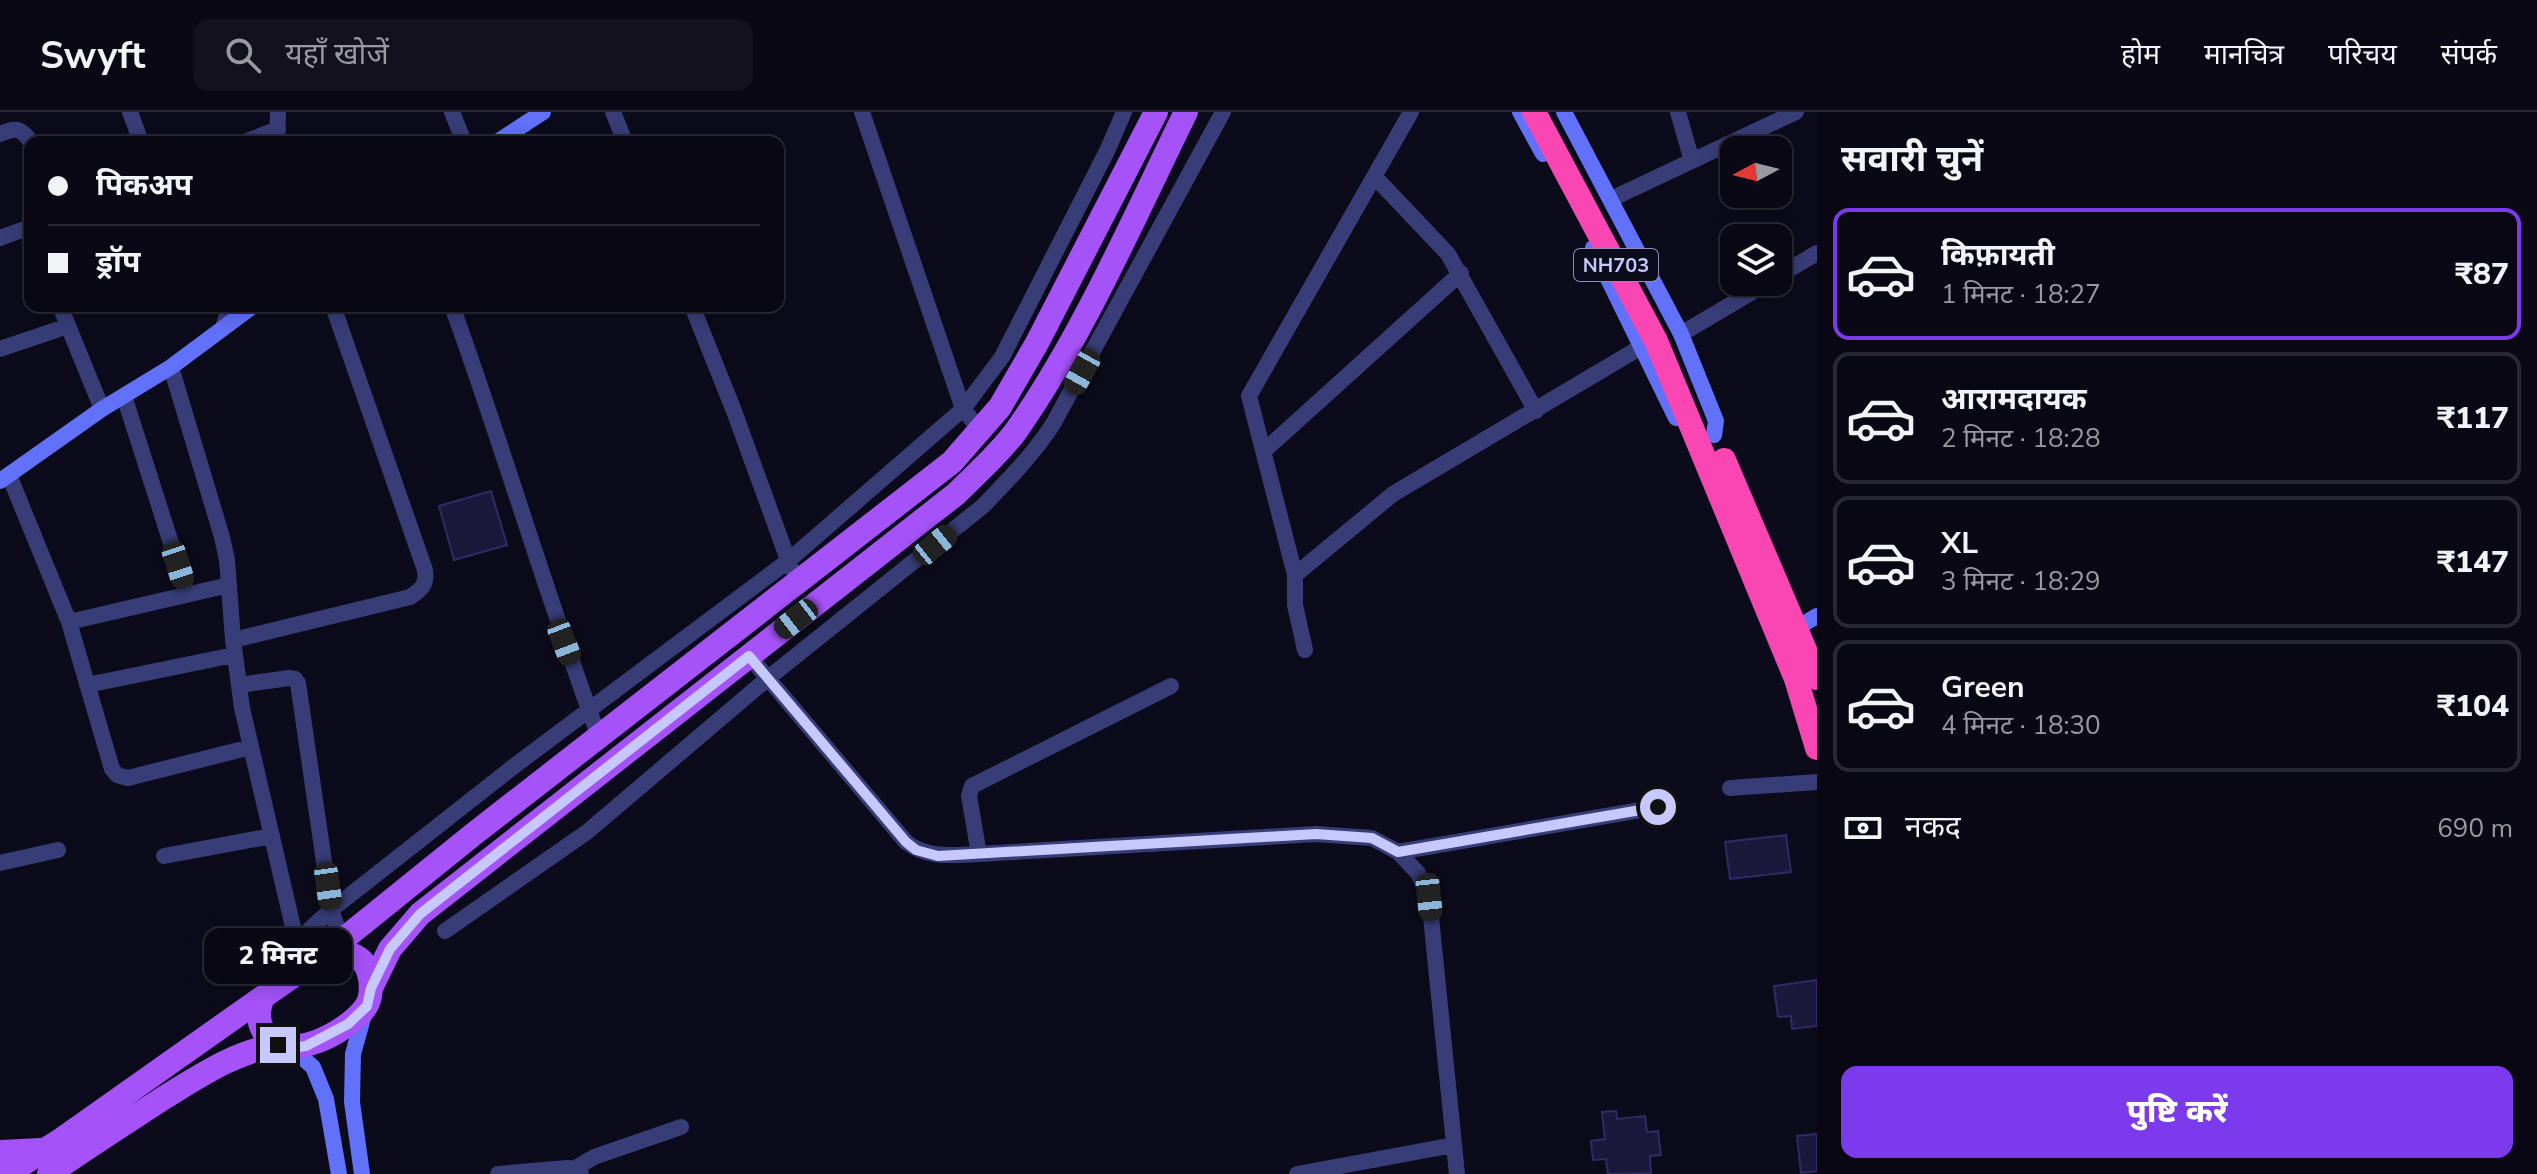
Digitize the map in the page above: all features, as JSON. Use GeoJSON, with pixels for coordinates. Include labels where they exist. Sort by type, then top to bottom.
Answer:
{"type":"FeatureCollection","features":[{"type":"Feature","properties":{"kind":"highway","name":"NH703"},"geometry":{"type":"LineString","coordinates":[[1534,112],[1702,429],[1798,627],[1817,678]]}},
{"type":"Feature","properties":{"kind":"highway","name":"NH703"},"geometry":{"type":"LineString","coordinates":[[1549,112],[1634,266],[1702,429]]}},
{"type":"Feature","properties":{"kind":"highway","name":"NH703"},"geometry":{"type":"LineString","coordinates":[[1798,627],[1796,679],[1817,748]]}},
{"type":"Feature","properties":{"kind":"main road"},"geometry":{"type":"LineString","coordinates":[[0,1152],[47,1162],[263,997],[334,948],[952,462],[1000,407],[1037,343],[1156,112]]}},
{"type":"Feature","properties":{"kind":"main road"},"geometry":{"type":"LineString","coordinates":[[1000,407],[1012,401],[1021,390],[1072,307],[1169,112]]}},
{"type":"Feature","properties":{"kind":"main road"},"geometry":{"type":"LineString","coordinates":[[7,1174],[47,1162],[101,1138],[221,1063],[252,1049],[306,1046],[348,1024],[369,997],[390,949],[420,914],[956,494],[1014,434],[1064,356],[1186,112]]}},
{"type":"Feature","properties":{"kind":"main road"},"geometry":{"type":"LineString","coordinates":[[334,948],[363,962],[369,973],[369,997]]}},
{"type":"Feature","properties":{"kind":"main road"},"geometry":{"type":"LineString","coordinates":[[263,997],[259,1006],[260,1026],[269,1038],[284,1046]]}},
{"type":"Feature","properties":{"kind":"street"},"geometry":{"type":"LineString","coordinates":[[130,112],[139,136]]}},
{"type":"Feature","properties":{"kind":"street"},"geometry":{"type":"LineString","coordinates":[[452,112],[462,136]]}},
{"type":"Feature","properties":{"kind":"street"},"geometry":{"type":"LineString","coordinates":[[506,136],[543,112]]}},
{"type":"Feature","properties":{"kind":"street"},"geometry":{"type":"LineString","coordinates":[[613,112],[623,136]]}},
{"type":"Feature","properties":{"kind":"street"},"geometry":{"type":"LineString","coordinates":[[862,112],[963,409],[981,431]]}},
{"type":"Feature","properties":{"kind":"street"},"geometry":{"type":"LineString","coordinates":[[296,942],[331,910],[788,561],[963,409],[1002,357],[1124,112]]}},
{"type":"Feature","properties":{"kind":"street"},"geometry":{"type":"LineString","coordinates":[[445,931],[587,832],[767,679],[983,506],[1038,447],[1053,424],[1223,112]]}},
{"type":"Feature","properties":{"kind":"street"},"geometry":{"type":"LineString","coordinates":[[1305,650],[1295,605],[1295,575],[1249,403],[1251,391],[1411,112]]}},
{"type":"Feature","properties":{"kind":"street"},"geometry":{"type":"LineString","coordinates":[[1520,112],[1602,265],[1683,432],[1702,429],[1716,421],[1681,334],[1564,112]]}},
{"type":"Feature","properties":{"kind":"street"},"geometry":{"type":"LineString","coordinates":[[1678,112],[1692,161]]}},
{"type":"Feature","properties":{"kind":"street"},"geometry":{"type":"LineString","coordinates":[[1611,199],[1796,112]]}},
{"type":"Feature","properties":{"kind":"street"},"geometry":{"type":"LineString","coordinates":[[0,134],[15,128],[21,129],[26,136]]}},
{"type":"Feature","properties":{"kind":"street"},"geometry":{"type":"LineString","coordinates":[[1375,177],[1448,254],[1536,411]]}},
{"type":"Feature","properties":{"kind":"street"},"geometry":{"type":"LineString","coordinates":[[1,236],[24,230]]}},
{"type":"Feature","properties":{"kind":"street"},"geometry":{"type":"LineString","coordinates":[[1792,268],[1817,253]]}},
{"type":"Feature","properties":{"kind":"street"},"geometry":{"type":"LineString","coordinates":[[1264,451],[1461,273]]}},
{"type":"Feature","properties":{"kind":"street"},"geometry":{"type":"LineString","coordinates":[[1681,334],[1745,296]]}},
{"type":"Feature","properties":{"kind":"street"},"geometry":{"type":"LineString","coordinates":[[62,312],[102,409]]}},
{"type":"Feature","properties":{"kind":"street"},"geometry":{"type":"LineString","coordinates":[[223,328],[228,312]]}},
{"type":"Feature","properties":{"kind":"street"},"geometry":{"type":"LineString","coordinates":[[245,312],[171,367],[102,409],[4,478],[69,622],[112,769],[122,778],[251,747]]}},
{"type":"Feature","properties":{"kind":"street"},"geometry":{"type":"LineString","coordinates":[[87,685],[233,648],[410,597],[421,590],[426,582],[425,570],[335,312]]}},
{"type":"Feature","properties":{"kind":"street"},"geometry":{"type":"LineString","coordinates":[[454,312],[494,422],[564,642],[599,737]]}},
{"type":"Feature","properties":{"kind":"street"},"geometry":{"type":"LineString","coordinates":[[694,312],[734,411],[796,584]]}},
{"type":"Feature","properties":{"kind":"street"},"geometry":{"type":"LineString","coordinates":[[0,349],[68,326]]}},
{"type":"Feature","properties":{"kind":"street"},"geometry":{"type":"LineString","coordinates":[[1295,575],[1393,494],[1641,347]]}},
{"type":"Feature","properties":{"kind":"street"},"geometry":{"type":"LineString","coordinates":[[171,367],[222,537],[239,685],[303,970]]}},
{"type":"Feature","properties":{"kind":"street"},"geometry":{"type":"LineString","coordinates":[[124,396],[187,593]]}},
{"type":"Feature","properties":{"kind":"street"},"geometry":{"type":"LineString","coordinates":[[69,622],[229,585]]}},
{"type":"Feature","properties":{"kind":"street"},"geometry":{"type":"LineString","coordinates":[[749,656],[916,850],[938,856],[1316,834],[1372,838],[1398,852],[1418,873],[1429,897],[1457,1174]]}},
{"type":"Feature","properties":{"kind":"street"},"geometry":{"type":"LineString","coordinates":[[239,685],[289,678],[298,683],[334,948]]}},
{"type":"Feature","properties":{"kind":"street"},"geometry":{"type":"LineString","coordinates":[[979,854],[969,796],[972,786],[1171,686]]}},
{"type":"Feature","properties":{"kind":"street"},"geometry":{"type":"LineString","coordinates":[[1730,788],[1817,782]]}},
{"type":"Feature","properties":{"kind":"street"},"geometry":{"type":"LineString","coordinates":[[1398,852],[1658,807]]}},
{"type":"Feature","properties":{"kind":"street"},"geometry":{"type":"LineString","coordinates":[[164,856],[272,836]]}},
{"type":"Feature","properties":{"kind":"street"},"geometry":{"type":"LineString","coordinates":[[0,863],[58,850]]}},
{"type":"Feature","properties":{"kind":"street"},"geometry":{"type":"LineString","coordinates":[[362,1174],[352,1102],[353,1054],[369,997]]}},
{"type":"Feature","properties":{"kind":"street"},"geometry":{"type":"LineString","coordinates":[[284,1046],[313,1067],[326,1099],[339,1174]]}},
{"type":"Feature","properties":{"kind":"street"},"geometry":{"type":"LineString","coordinates":[[498,1174],[578,1172],[594,1157],[681,1127]]}},
{"type":"Feature","properties":{"kind":"street"},"geometry":{"type":"LineString","coordinates":[[1297,1174],[1454,1145]]}},
{"type":"Feature","properties":{"kind":"building"},"geometry":{"type":"Polygon","coordinates":[[[491,491],[507,545],[454,560],[439,506],[491,491]]]}},
{"type":"Feature","properties":{"kind":"building"},"geometry":{"type":"Polygon","coordinates":[[[1786,835],[1791,872],[1730,879],[1725,842],[1786,835]]]}},
{"type":"Feature","properties":{"kind":"building"},"geometry":{"type":"Polygon","coordinates":[[[1817,980],[1817,1026],[1792,1029],[1791,1016],[1778,1017],[1774,986],[1817,980]]]}},
{"type":"Feature","properties":{"kind":"building"},"geometry":{"type":"Polygon","coordinates":[[[1616,1111],[1617,1119],[1645,1116],[1647,1132],[1658,1131],[1661,1155],[1650,1156],[1651,1173],[1608,1174],[1606,1159],[1593,1160],[1591,1141],[1605,1139],[1602,1112],[1616,1111]]]}},
{"type":"Feature","properties":{"kind":"building"},"geometry":{"type":"Polygon","coordinates":[[[1817,1134],[1817,1171],[1801,1173],[1797,1136],[1817,1134]]]}},
{"type":"Feature","properties":{"kind":"route"},"geometry":{"type":"LineString","coordinates":[[278,1045],[291,1048],[306,1046],[348,1024],[367,1006],[371,988],[390,949],[420,914],[749,656],[906,842],[916,850],[938,856],[1316,834],[1372,838],[1398,852],[1658,807]]}}]}
